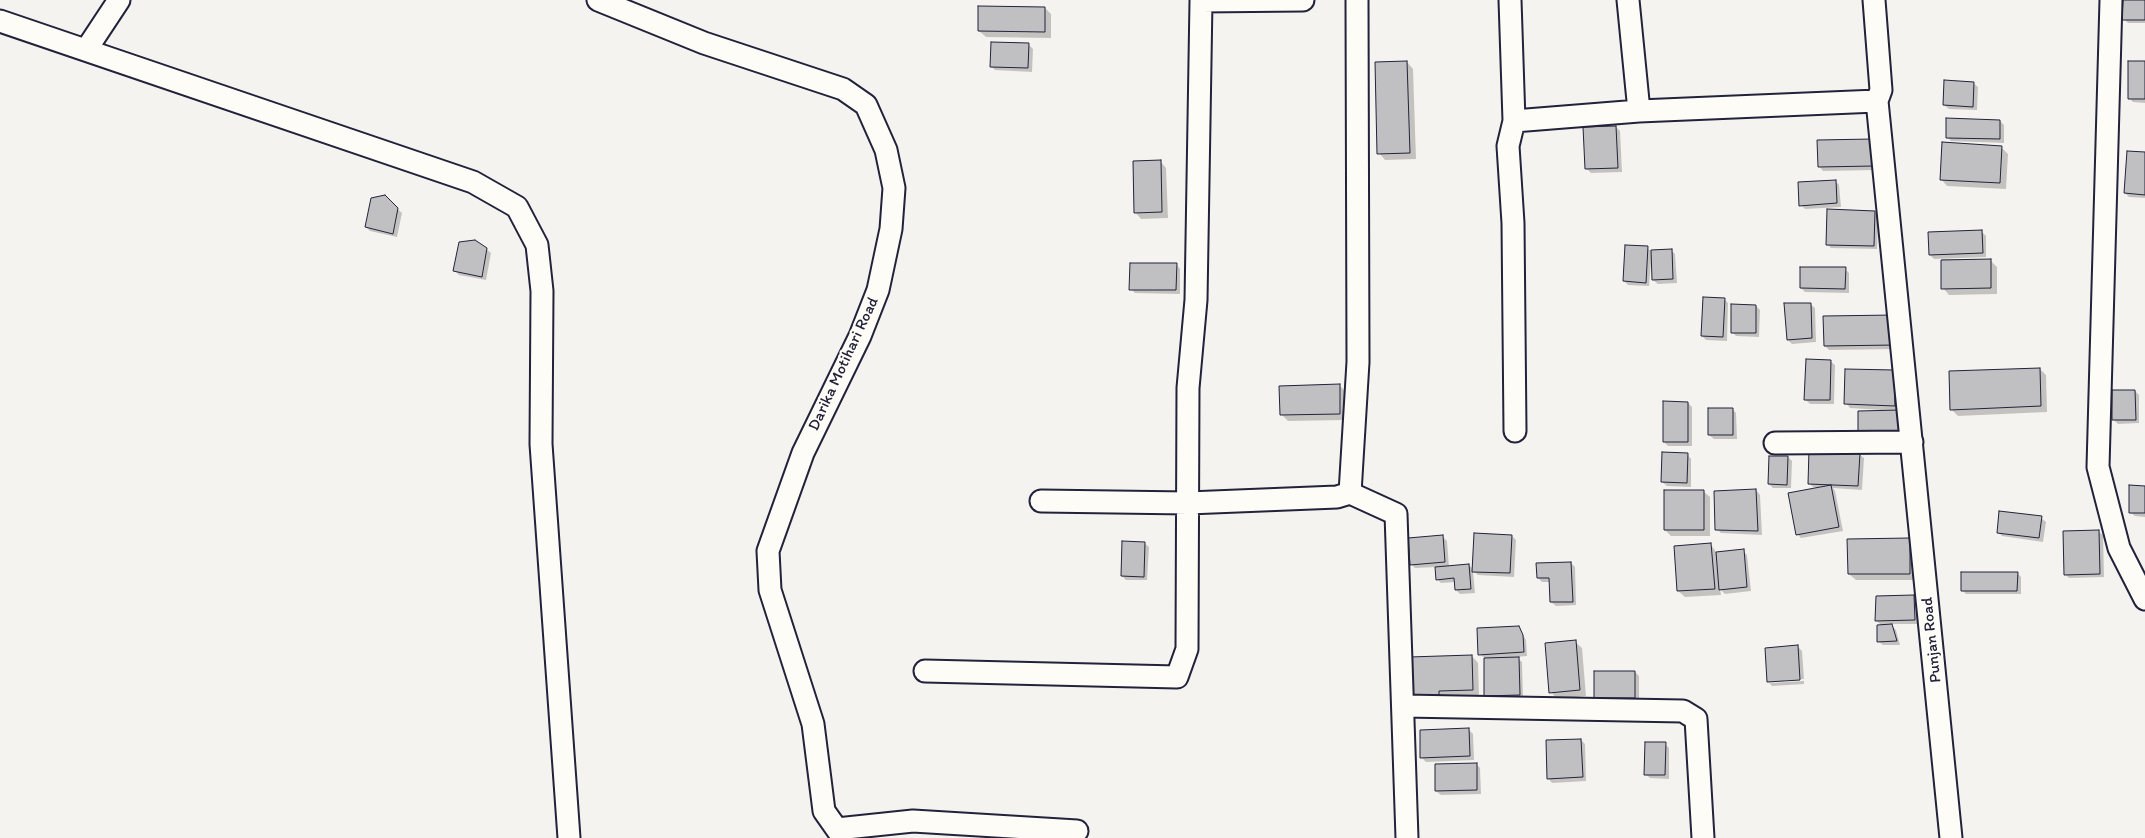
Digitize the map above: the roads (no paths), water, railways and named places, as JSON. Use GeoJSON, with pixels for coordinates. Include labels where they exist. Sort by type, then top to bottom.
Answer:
{"type":"FeatureCollection","features":[{"type":"Feature","properties":{"kind":"street"},"geometry":{"type":"LineString","coordinates":[[86,50],[119,0]]}},
{"type":"Feature","properties":{"kind":"street","name":"Darika Motihari Road"},"geometry":{"type":"LineString","coordinates":[[598,0],[704,42],[843,89],[866,105],[886,150],[894,188],[891,228],[878,290],[860,336],[803,453],[768,552],[770,590],[813,724],[824,811],[840,834]]}},
{"type":"Feature","properties":{"kind":"street"},"geometry":{"type":"LineString","coordinates":[[925,671],[1177,677],[1186,649],[1188,388],[1196,300],[1201,1],[1303,0]]}},
{"type":"Feature","properties":{"kind":"street"},"geometry":{"type":"LineString","coordinates":[[1350,493],[1358,362],[1358,0]]}},
{"type":"Feature","properties":{"kind":"street"},"geometry":{"type":"LineString","coordinates":[[1510,0],[1514,122],[1508,146],[1513,223],[1515,431]]}},
{"type":"Feature","properties":{"kind":"street"},"geometry":{"type":"LineString","coordinates":[[1628,0],[1639,111]]}},
{"type":"Feature","properties":{"kind":"street","name":"Punjan Road"},"geometry":{"type":"LineString","coordinates":[[1874,0],[1881,90],[1877,101],[1951,838]]}},
{"type":"Feature","properties":{"kind":"street"},"geometry":{"type":"LineString","coordinates":[[2111,0],[2098,466],[2119,548],[2145,599]]}},
{"type":"Feature","properties":{"kind":"street"},"geometry":{"type":"LineString","coordinates":[[0,21],[473,182],[517,207],[537,245],[542,291],[540,444],[569,838]]}},
{"type":"Feature","properties":{"kind":"street"},"geometry":{"type":"LineString","coordinates":[[1514,122],[1639,111],[1877,101]]}},
{"type":"Feature","properties":{"kind":"street"},"geometry":{"type":"LineString","coordinates":[[1775,443],[1912,442]]}},
{"type":"Feature","properties":{"kind":"street"},"geometry":{"type":"LineString","coordinates":[[1042,500],[1188,503],[1337,497],[1350,493],[1396,514],[1407,838]]}},
{"type":"Feature","properties":{"kind":"street"},"geometry":{"type":"LineString","coordinates":[[1404,706],[1683,711],[1696,719],[1703,838]]}},
{"type":"Feature","properties":{"kind":"street"},"geometry":{"type":"LineString","coordinates":[[840,834],[913,821],[1077,831]]}}]}
